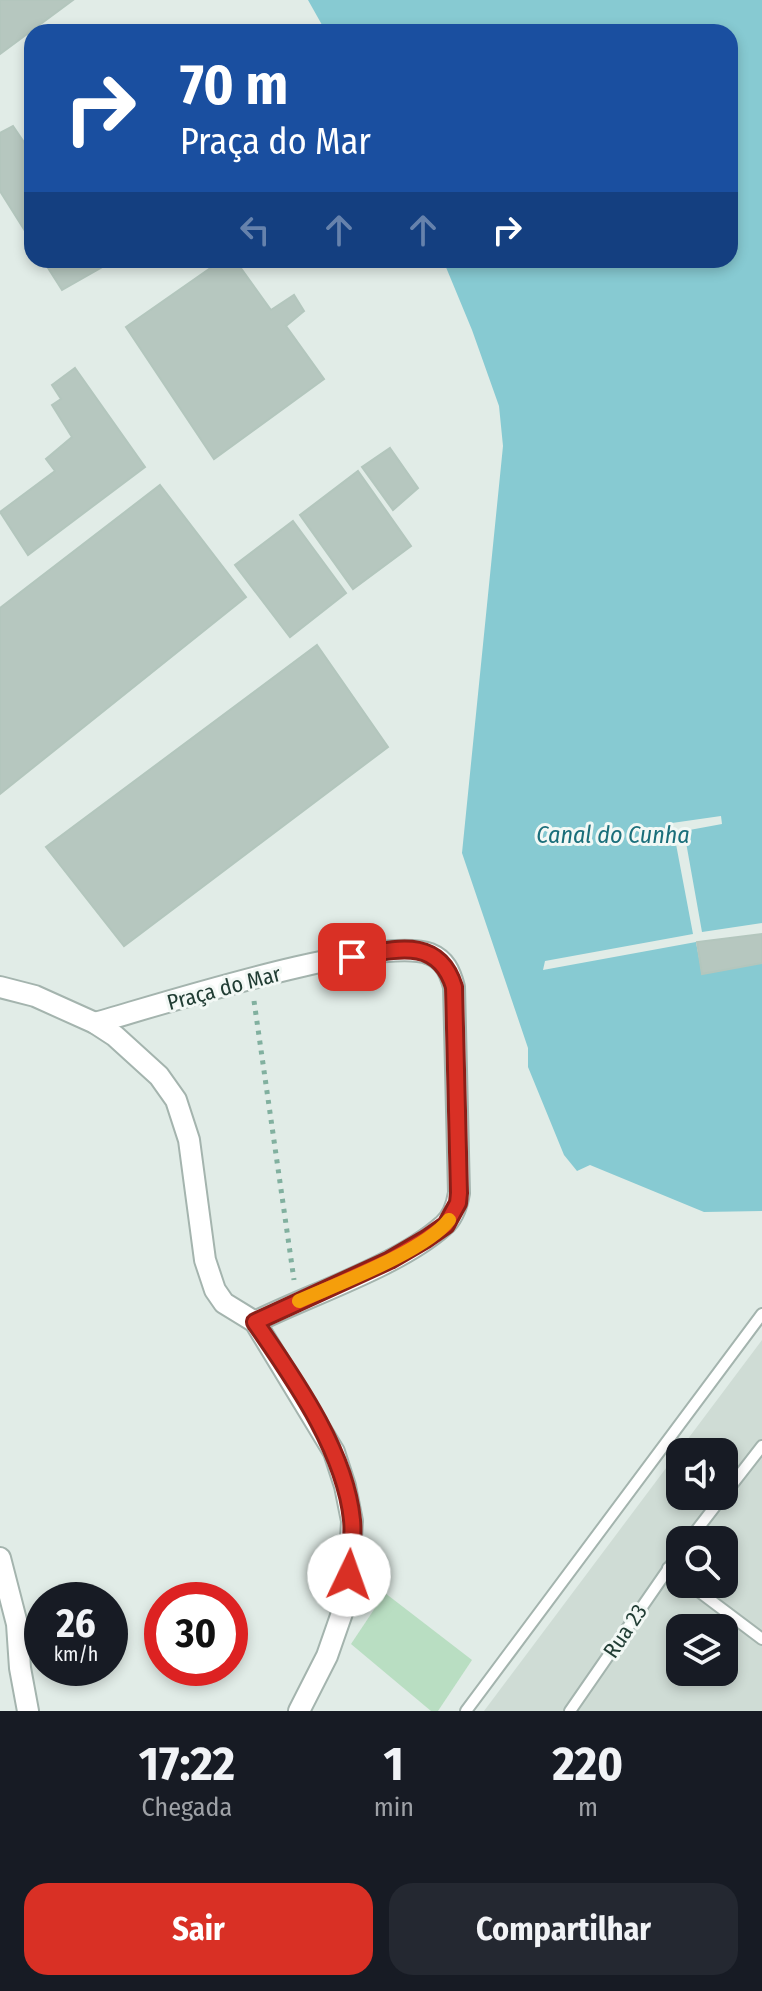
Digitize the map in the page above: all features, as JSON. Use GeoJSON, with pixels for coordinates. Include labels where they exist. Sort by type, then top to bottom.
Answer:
{"type":"FeatureCollection","features":[{"type":"Feature","properties":{"kind":"street","name":"Praça do Mar"},"geometry":{"type":"LineString","coordinates":[[95,1023],[328,961],[398,950],[431,954],[441,960],[449,971],[454,987],[459,1193],[452,1216],[446,1225],[390,1260],[255,1322]]}},
{"type":"Feature","properties":{"kind":"street"},"geometry":{"type":"LineString","coordinates":[[0,987],[35,996],[95,1023],[115,1036],[159,1076],[176,1100],[189,1140],[205,1260],[215,1290],[224,1303],[255,1322],[334,1452],[352,1521],[349,1575],[342,1613],[327,1656],[299,1711]]}},
{"type":"Feature","properties":{"kind":"street"},"geometry":{"type":"LineString","coordinates":[[0,1558],[17,1624],[20,1668],[28,1711]]}},
{"type":"Feature","properties":{"kind":"lane"},"geometry":{"type":"LineString","coordinates":[[466,1711],[762,1314]]}},
{"type":"Feature","properties":{"kind":"lane"},"geometry":{"type":"LineString","coordinates":[[738,1478],[762,1446]]}},
{"type":"Feature","properties":{"kind":"lane"},"geometry":{"type":"LineString","coordinates":[[700,1526],[713,1510]]}},
{"type":"Feature","properties":{"kind":"lane","name":"Rua 23"},"geometry":{"type":"LineString","coordinates":[[570,1711],[666,1571]]}},
{"type":"Feature","properties":{"kind":"lane"},"geometry":{"type":"LineString","coordinates":[[708,1598],[762,1639]]}},
{"type":"Feature","properties":{"kind":"path"},"geometry":{"type":"LineString","coordinates":[[251,980],[297,1302]]}},
{"type":"Feature","properties":{"kind":"shaded area"},"geometry":{"type":"Polygon","coordinates":[[[762,1340],[762,1711],[484,1711],[666,1468],[666,1510],[738,1510],[738,1438],[689,1438],[762,1340]]]}},
{"type":"Feature","properties":{"kind":"green space"},"geometry":{"type":"Polygon","coordinates":[[[385,1593],[472,1660],[438,1711],[431,1711],[351,1644],[385,1593]]]}},
{"type":"Feature","properties":{"kind":"water","name":"Canal do Cunha"},"geometry":{"type":"Polygon","coordinates":[[[308,0],[762,0],[762,1211],[704,1212],[590,1165],[577,1171],[564,1155],[528,1067],[528,1048],[462,853],[503,446],[499,406],[446,268],[738,268],[738,24],[322,24],[308,0]]]}},
{"type":"Feature","properties":{"kind":"pier"},"geometry":{"type":"Polygon","coordinates":[[[721,816],[722,824],[684,831],[702,932],[762,923],[762,963],[702,974],[696,942],[543,970],[545,961],[693,934],[672,823],[721,816]]]}},
{"type":"Feature","properties":{"kind":"building"},"geometry":{"type":"Polygon","coordinates":[[[0,0],[73,0],[41,24],[24,24],[24,36],[0,54],[0,0]]]}},
{"type":"Feature","properties":{"kind":"building"},"geometry":{"type":"Polygon","coordinates":[[[13,126],[24,142],[24,229],[0,191],[0,133],[13,126]]]}},
{"type":"Feature","properties":{"kind":"building"},"geometry":{"type":"Polygon","coordinates":[[[48,268],[101,268],[62,290],[48,268]]]}},
{"type":"Feature","properties":{"kind":"building"},"geometry":{"type":"Polygon","coordinates":[[[211,268],[241,268],[271,310],[294,295],[304,311],[286,326],[324,379],[214,459],[126,327],[211,268]]]}},
{"type":"Feature","properties":{"kind":"building"},"geometry":{"type":"Polygon","coordinates":[[[75,368],[145,467],[28,555],[0,512],[55,471],[46,459],[72,437],[52,405],[61,399],[52,385],[75,368]]]}},
{"type":"Feature","properties":{"kind":"building"},"geometry":{"type":"Polygon","coordinates":[[[390,448],[418,488],[393,510],[362,467],[390,448]]]}},
{"type":"Feature","properties":{"kind":"building"},"geometry":{"type":"Polygon","coordinates":[[[358,471],[411,546],[353,589],[300,515],[358,471]]]}},
{"type":"Feature","properties":{"kind":"building"},"geometry":{"type":"Polygon","coordinates":[[[160,485],[246,597],[0,794],[0,608],[160,485]]]}},
{"type":"Feature","properties":{"kind":"building"},"geometry":{"type":"Polygon","coordinates":[[[293,521],[346,593],[290,637],[235,565],[293,521]]]}},
{"type":"Feature","properties":{"kind":"building"},"geometry":{"type":"Polygon","coordinates":[[[317,645],[388,747],[124,946],[46,847],[317,645]]]}},
{"type":"Feature","properties":{"kind":"building"},"geometry":{"type":"Polygon","coordinates":[[[762,934],[762,963],[702,974],[697,942],[762,934]]]}},
{"type":"Feature","properties":{"kind":"slow traffic"},"geometry":{"type":"LineString","coordinates":[[299,1301],[390,1260],[426,1239],[449,1220]]}},
{"type":"Feature","properties":{"kind":"route"},"geometry":{"type":"LineString","coordinates":[[349,1575],[352,1521],[334,1452],[255,1322],[390,1260],[426,1239],[446,1225],[458,1203],[459,1193],[454,987],[449,971],[441,960],[417,951],[398,950],[352,957]]}}]}
